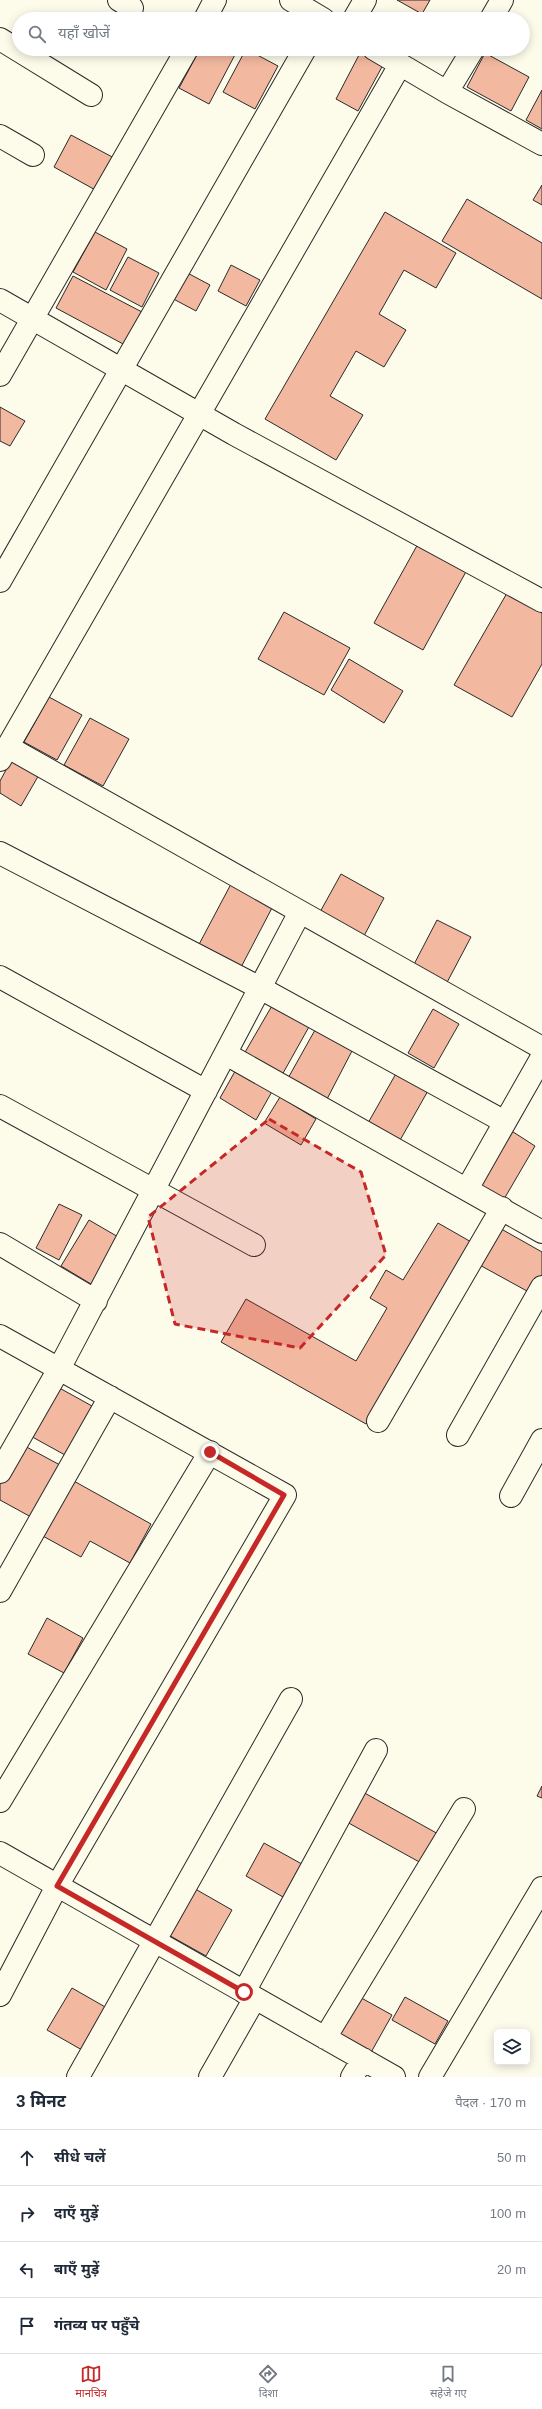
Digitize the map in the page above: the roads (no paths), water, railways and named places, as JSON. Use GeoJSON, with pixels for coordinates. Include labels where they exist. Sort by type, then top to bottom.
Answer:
{"type":"FeatureCollection","features":[{"type":"Feature","properties":{"kind":"street"},"geometry":{"type":"LineString","coordinates":[[209,12],[216,0]]}},
{"type":"Feature","properties":{"kind":"street"},"geometry":{"type":"LineString","coordinates":[[291,0],[311,12]]}},
{"type":"Feature","properties":{"kind":"street"},"geometry":{"type":"LineString","coordinates":[[358,12],[365,0]]}},
{"type":"Feature","properties":{"kind":"street"},"geometry":{"type":"LineString","coordinates":[[495,12],[502,0]]}},
{"type":"Feature","properties":{"kind":"street"},"geometry":{"type":"LineString","coordinates":[[0,39],[12,46]]}},
{"type":"Feature","properties":{"kind":"street"},"geometry":{"type":"LineString","coordinates":[[28,56],[91,95]]}},
{"type":"Feature","properties":{"kind":"street"},"geometry":{"type":"LineString","coordinates":[[0,374],[183,56]]}},
{"type":"Feature","properties":{"kind":"street"},"geometry":{"type":"LineString","coordinates":[[0,581],[301,56]]}},
{"type":"Feature","properties":{"kind":"street"},"geometry":{"type":"LineString","coordinates":[[385,56],[542,144]]}},
{"type":"Feature","properties":{"kind":"street"},"geometry":{"type":"LineString","coordinates":[[447,92],[469,56]]}},
{"type":"Feature","properties":{"kind":"street"},"geometry":{"type":"LineString","coordinates":[[400,65],[4,753],[300,912],[542,1048]]}},
{"type":"Feature","properties":{"kind":"street"},"geometry":{"type":"LineString","coordinates":[[0,136],[33,155]]}},
{"type":"Feature","properties":{"kind":"street"},"geometry":{"type":"LineString","coordinates":[[0,300],[199,414],[542,601]]}},
{"type":"Feature","properties":{"kind":"street"},"geometry":{"type":"LineString","coordinates":[[0,853],[262,989],[505,1122]]}},
{"type":"Feature","properties":{"kind":"street"},"geometry":{"type":"LineString","coordinates":[[0,1472],[96,1301],[206,1091],[262,989],[300,912]]}},
{"type":"Feature","properties":{"kind":"street"},"geometry":{"type":"LineString","coordinates":[[0,977],[206,1091]]}},
{"type":"Feature","properties":{"kind":"street"},"geometry":{"type":"LineString","coordinates":[[226,1054],[502,1208],[542,1232]]}},
{"type":"Feature","properties":{"kind":"street"},"geometry":{"type":"LineString","coordinates":[[467,1189],[542,1057]]}},
{"type":"Feature","properties":{"kind":"street"},"geometry":{"type":"LineString","coordinates":[[0,1106],[254,1245]]}},
{"type":"Feature","properties":{"kind":"street"},"geometry":{"type":"LineString","coordinates":[[378,1421],[502,1208]]}},
{"type":"Feature","properties":{"kind":"street"},"geometry":{"type":"LineString","coordinates":[[0,1244],[96,1301]]}},
{"type":"Feature","properties":{"kind":"street"},"geometry":{"type":"LineString","coordinates":[[458,1435],[542,1287]]}},
{"type":"Feature","properties":{"kind":"street"},"geometry":{"type":"LineString","coordinates":[[0,1336],[210,1452],[284,1495],[57,1886],[0,1995]]}},
{"type":"Feature","properties":{"kind":"street"},"geometry":{"type":"LineString","coordinates":[[0,1591],[110,1397]]}},
{"type":"Feature","properties":{"kind":"street"},"geometry":{"type":"LineString","coordinates":[[511,1496],[542,1440]]}},
{"type":"Feature","properties":{"kind":"street"},"geometry":{"type":"LineString","coordinates":[[0,1801],[210,1452]]}},
{"type":"Feature","properties":{"kind":"street"},"geometry":{"type":"LineString","coordinates":[[78,2077],[291,1699]]}},
{"type":"Feature","properties":{"kind":"street"},"geometry":{"type":"LineString","coordinates":[[210,2077],[250,1995],[376,1750]]}},
{"type":"Feature","properties":{"kind":"street"},"geometry":{"type":"LineString","coordinates":[[325,2038],[464,1809]]}},
{"type":"Feature","properties":{"kind":"street"},"geometry":{"type":"LineString","coordinates":[[0,1853],[325,2038],[357,2068],[394,2077]]}},
{"type":"Feature","properties":{"kind":"street"},"geometry":{"type":"LineString","coordinates":[[430,2077],[542,1888]]}}]}
